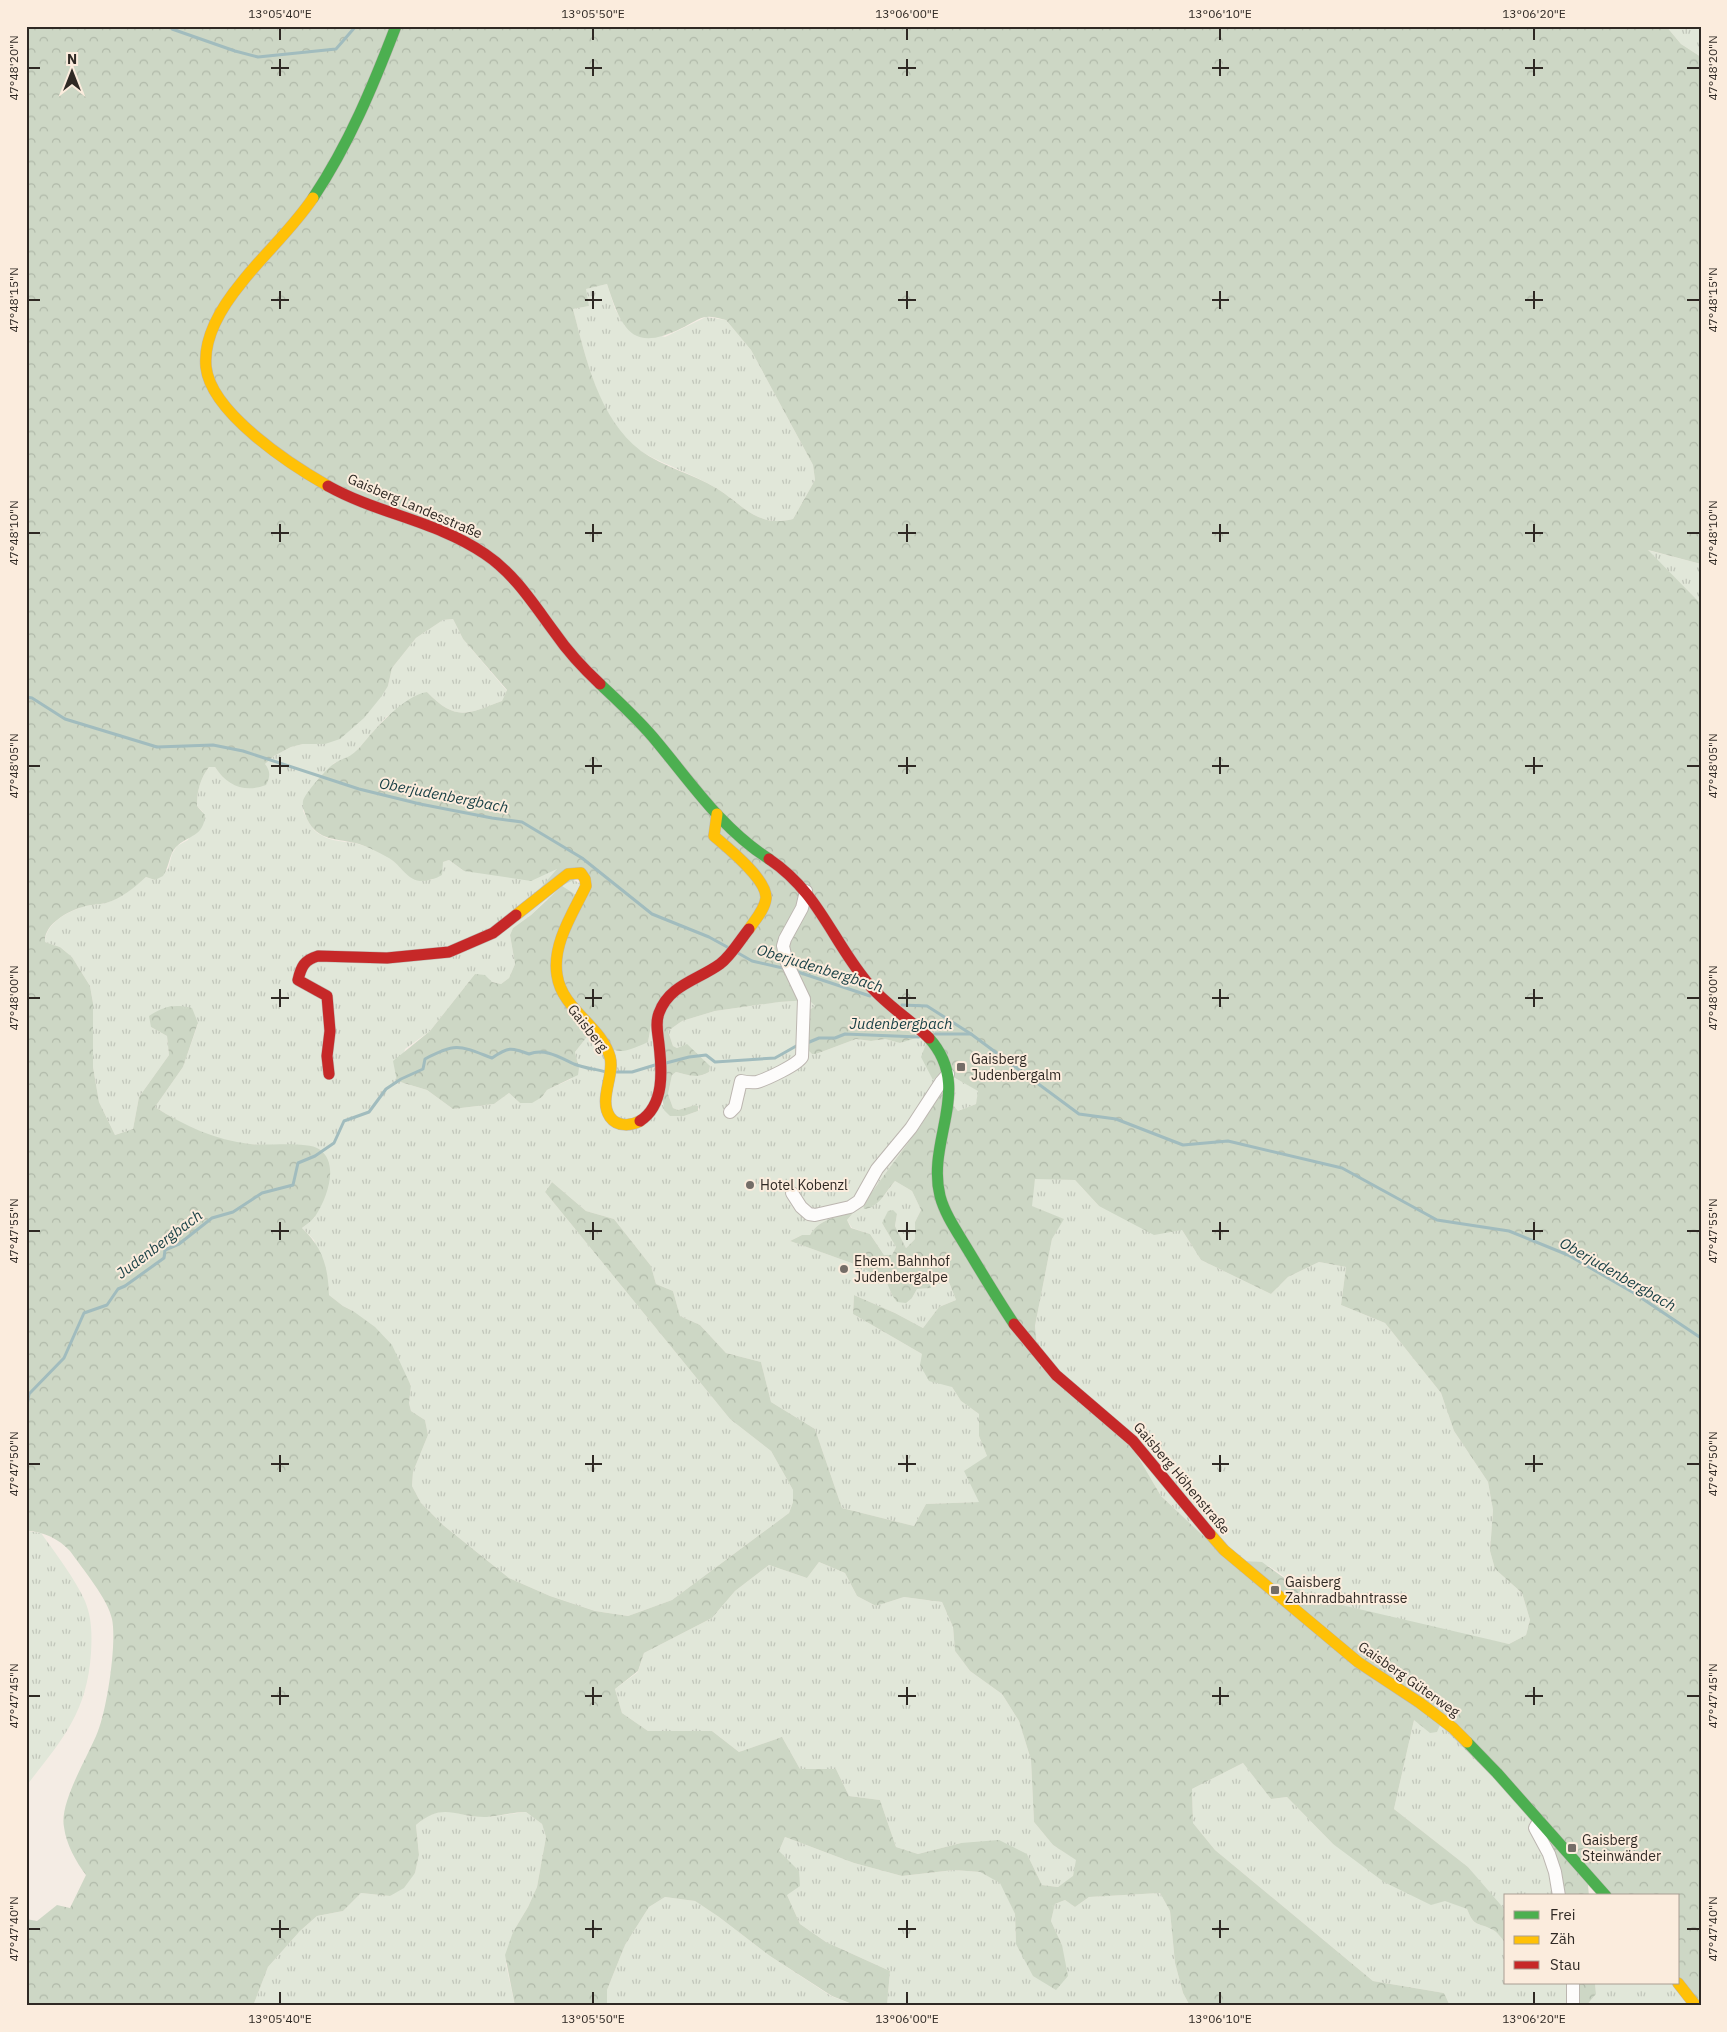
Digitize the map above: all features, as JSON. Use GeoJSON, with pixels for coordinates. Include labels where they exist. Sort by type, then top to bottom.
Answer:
{"type":"FeatureCollection","features":[{"type":"Feature","properties":{"kind":"main road","name":"Gaisberg Landesstraße"},"geometry":{"type":"LineString","coordinates":[[396,26],[368,99],[342,152],[305,210],[262,257],[222,310],[210,335],[206,356],[209,379],[232,415],[265,444],[309,473],[356,499],[464,542],[483,552],[502,567],[522,588],[572,656],[644,727],[739,838],[783,867],[806,891],[826,917],[868,983],[884,1000],[932,1041],[941,1053],[947,1070]]}},
{"type":"Feature","properties":{"kind":"main road","name":"Gaisberg"},"geometry":{"type":"LineString","coordinates":[[329,1074],[327,1056],[330,1031],[327,996],[298,980],[302,964],[310,958],[318,956],[405,957],[448,952],[493,933],[568,874],[574,872],[581,873],[585,879],[586,886],[561,944],[557,959],[557,975],[561,991],[569,1005],[601,1041],[610,1056],[612,1066],[606,1103],[607,1113],[613,1121],[623,1125],[633,1125],[642,1120],[653,1109],[659,1091],[659,1046],[656,1025],[659,1012],[674,992],[720,964],[727,957],[763,908],[766,898],[764,889],[757,879],[714,836],[717,814]]}},
{"type":"Feature","properties":{"kind":"main road","name":"Gaisberg Höhenstraße"},"geometry":{"type":"LineString","coordinates":[[947,1070],[950,1097],[938,1158],[938,1184],[946,1210],[984,1277],[1044,1363],[1072,1391],[1133,1440],[1207,1533],[1274,1593]]}},
{"type":"Feature","properties":{"kind":"main road","name":"Gaisberg Güterweg"},"geometry":{"type":"LineString","coordinates":[[1274,1593],[1358,1662],[1420,1703],[1453,1728],[1497,1773],[1539,1821]]}},
{"type":"Feature","properties":{"kind":"main road"},"geometry":{"type":"LineString","coordinates":[[1539,1821],[1604,1894]]}},
{"type":"Feature","properties":{"kind":"main road"},"geometry":{"type":"LineString","coordinates":[[1679,1984],[1696,2006]]}},
{"type":"Feature","properties":{"kind":"street"},"geometry":{"type":"LineString","coordinates":[[730,1112],[735,1107],[741,1081],[759,1081],[796,1063],[802,1056],[804,999],[787,963],[784,944],[802,908],[806,891]]}},
{"type":"Feature","properties":{"kind":"street"},"geometry":{"type":"LineString","coordinates":[[792,1193],[801,1207],[809,1214],[815,1215],[850,1207],[859,1201],[877,1169],[911,1128],[947,1070]]}},
{"type":"Feature","properties":{"kind":"street"},"geometry":{"type":"LineString","coordinates":[[1539,1821],[1535,1828],[1549,1854],[1560,1894]]}},
{"type":"Feature","properties":{"kind":"street"},"geometry":{"type":"LineString","coordinates":[[1573,1984],[1573,2006]]}},
{"type":"Feature","properties":{"kind":"green space"},"geometry":{"type":"Polygon","coordinates":[[[26,26],[1666,26],[1681,44],[1701,57],[1701,564],[1648,550],[1701,604],[1701,2006],[1680,1978],[1680,1894],[1609,1894],[1588,1885],[1589,1894],[1561,1894],[1549,1846],[1556,1838],[1440,1725],[1437,1732],[1430,1733],[1414,1720],[1394,1809],[1468,1867],[1504,1909],[1504,1941],[1495,1931],[1476,1923],[1469,1915],[1467,1909],[1445,1901],[1431,1905],[1384,1882],[1333,1844],[1287,1797],[1271,1799],[1243,1763],[1192,1789],[1193,1823],[1215,1850],[1373,1981],[1444,1993],[1450,2006],[1190,2006],[1183,1993],[1175,1963],[1170,1911],[1160,1893],[1089,1897],[1075,1907],[1065,1900],[1055,1904],[1051,1921],[1062,1945],[1068,1976],[1056,1990],[1033,1976],[1016,1944],[1015,1914],[1000,1883],[980,1872],[954,1870],[902,1876],[854,1863],[785,1837],[779,1851],[799,1871],[800,1886],[787,1895],[800,1924],[826,1942],[890,1971],[887,2006],[857,2006],[832,1996],[770,1956],[695,1901],[665,1897],[649,1907],[625,1945],[607,1990],[607,2006],[515,2006],[505,1955],[513,1932],[537,1887],[546,1837],[542,1824],[526,1812],[476,1817],[442,1812],[426,1818],[416,1825],[419,1855],[415,1873],[404,1888],[390,1896],[361,1893],[343,1911],[317,1916],[300,1931],[268,1967],[253,2006],[26,2006],[26,1919],[37,1921],[57,1905],[70,1908],[86,1875],[69,1846],[65,1833],[64,1817],[70,1792],[94,1741],[105,1708],[113,1644],[110,1611],[94,1584],[70,1551],[50,1536],[26,1531],[26,26]],[[607,284],[586,289],[589,306],[573,309],[589,367],[604,404],[614,422],[626,437],[650,457],[707,483],[760,518],[780,521],[793,519],[815,480],[813,465],[751,350],[726,320],[712,317],[704,317],[665,335],[651,338],[640,337],[631,333],[618,314],[607,284]],[[453,619],[443,620],[416,638],[392,668],[388,686],[381,697],[364,718],[340,739],[325,744],[303,744],[291,747],[274,756],[265,764],[269,774],[266,785],[251,788],[237,786],[225,779],[215,767],[209,767],[201,781],[198,795],[197,806],[205,815],[202,828],[195,835],[176,847],[163,876],[155,880],[146,877],[128,892],[112,901],[86,906],[64,915],[48,930],[45,942],[60,947],[72,957],[90,986],[93,1003],[93,1067],[99,1102],[115,1135],[133,1129],[139,1097],[169,1055],[167,1036],[151,1027],[149,1016],[169,1007],[192,1008],[198,1023],[183,1067],[155,1107],[189,1126],[212,1136],[250,1144],[305,1145],[319,1149],[325,1155],[329,1163],[330,1181],[316,1215],[302,1228],[315,1243],[323,1258],[326,1267],[329,1295],[375,1327],[392,1345],[411,1386],[409,1403],[411,1411],[425,1420],[428,1435],[413,1472],[412,1486],[421,1503],[443,1525],[509,1578],[550,1596],[595,1611],[628,1616],[672,1600],[789,1513],[793,1502],[793,1490],[771,1451],[730,1419],[545,1192],[552,1182],[586,1211],[614,1219],[651,1266],[656,1284],[673,1291],[680,1316],[700,1325],[726,1353],[761,1362],[771,1402],[815,1429],[842,1508],[914,1526],[926,1504],[979,1502],[964,1471],[987,1456],[979,1436],[979,1414],[961,1401],[952,1387],[929,1381],[920,1365],[922,1354],[853,1314],[854,1295],[923,1328],[939,1307],[956,1300],[945,1272],[927,1279],[931,1288],[917,1289],[912,1298],[906,1303],[897,1302],[886,1281],[857,1265],[790,1241],[802,1235],[810,1235],[823,1222],[852,1212],[847,1220],[851,1228],[870,1234],[884,1255],[892,1255],[896,1247],[882,1223],[888,1211],[893,1210],[897,1214],[895,1226],[906,1248],[915,1239],[915,1222],[921,1210],[912,1191],[895,1181],[874,1206],[864,1209],[863,1204],[921,1125],[940,1092],[944,1094],[958,1111],[976,1104],[978,1091],[955,1078],[940,1074],[933,1080],[921,1057],[926,1044],[934,1035],[935,1023],[922,1022],[915,1034],[916,1038],[900,1043],[885,1039],[871,1041],[856,1039],[812,1054],[807,1049],[808,1011],[815,1006],[809,1000],[779,1002],[715,1011],[682,1021],[668,1031],[673,1046],[677,1048],[687,1044],[710,1066],[709,1072],[701,1075],[692,1076],[676,1072],[672,1075],[668,1094],[673,1108],[678,1110],[695,1105],[698,1106],[698,1111],[684,1116],[670,1116],[664,1110],[652,1020],[648,1042],[629,1050],[617,1051],[612,1049],[590,1033],[575,1052],[579,1068],[578,1075],[547,1090],[542,1097],[532,1103],[520,1103],[509,1093],[494,1104],[453,1109],[427,1090],[397,1081],[393,1061],[430,1031],[475,974],[485,975],[492,982],[501,984],[509,978],[515,964],[510,935],[513,928],[531,915],[562,886],[584,900],[587,874],[530,900],[557,869],[531,881],[464,871],[449,860],[443,862],[442,875],[426,881],[415,880],[392,860],[373,850],[359,844],[329,838],[317,832],[307,819],[303,808],[303,801],[317,780],[332,765],[356,751],[373,731],[399,706],[427,692],[446,708],[462,713],[471,712],[502,701],[507,690],[463,639],[453,619]],[[1035,1179],[1032,1206],[1064,1219],[1052,1239],[1035,1326],[1039,1365],[1133,1448],[1161,1496],[1229,1560],[1262,1562],[1298,1588],[1314,1597],[1333,1603],[1509,1644],[1526,1635],[1530,1620],[1522,1593],[1495,1569],[1490,1551],[1493,1510],[1488,1482],[1454,1431],[1441,1393],[1385,1323],[1341,1305],[1346,1267],[1319,1262],[1288,1277],[1271,1294],[1201,1260],[1182,1230],[1154,1235],[1099,1206],[1075,1180],[1035,1179]],[[819,1562],[807,1578],[769,1565],[735,1591],[712,1618],[644,1653],[638,1671],[615,1689],[622,1713],[648,1731],[712,1731],[739,1752],[782,1737],[800,1769],[836,1769],[849,1796],[880,1800],[896,1847],[918,1854],[961,1843],[999,1840],[1027,1854],[1042,1885],[1058,1887],[1073,1876],[1076,1860],[1053,1845],[1034,1822],[1031,1760],[1019,1721],[1002,1694],[970,1671],[955,1651],[953,1627],[942,1602],[904,1597],[876,1606],[857,1596],[845,1573],[819,1562]]]}},
{"type":"Feature","properties":{"kind":"green space"},"geometry":{"type":"Polygon","coordinates":[[[1666,26],[1701,26],[1701,57],[1681,44],[1666,26]]]}},
{"type":"Feature","properties":{"kind":"green space"},"geometry":{"type":"Polygon","coordinates":[[[607,284],[615,309],[625,326],[665,337],[706,317],[726,320],[751,350],[813,465],[815,480],[793,519],[780,521],[760,518],[716,488],[644,453],[629,441],[616,426],[596,388],[573,309],[589,306],[585,289],[607,284]]]}},
{"type":"Feature","properties":{"kind":"green space"},"geometry":{"type":"Polygon","coordinates":[[[1647,550],[1701,564],[1701,604],[1647,550]]]}},
{"type":"Feature","properties":{"kind":"green space"},"geometry":{"type":"Polygon","coordinates":[[[453,619],[463,639],[507,691],[502,701],[471,712],[462,713],[446,708],[427,692],[386,717],[351,757],[334,763],[303,811],[308,821],[312,828],[325,837],[358,844],[379,852],[390,858],[408,875],[416,879],[432,880],[443,862],[449,860],[464,871],[559,868],[530,900],[562,873],[591,890],[546,900],[531,915],[513,928],[510,935],[515,964],[509,978],[501,984],[475,974],[430,1031],[405,1049],[397,1081],[427,1090],[453,1109],[494,1104],[509,1093],[520,1103],[542,1097],[547,1090],[571,1079],[579,1068],[575,1052],[590,1033],[648,1042],[652,1020],[662,1104],[670,1116],[684,1116],[699,1109],[695,1105],[678,1110],[673,1108],[668,1094],[672,1075],[676,1072],[693,1076],[701,1075],[709,1072],[710,1067],[687,1045],[677,1048],[673,1046],[668,1031],[682,1021],[715,1011],[778,1002],[809,1000],[815,1006],[811,1009],[807,1049],[812,1054],[856,1039],[871,1041],[885,1039],[901,1043],[915,1034],[922,1022],[935,1023],[934,1035],[940,1074],[955,1078],[979,1091],[976,1104],[958,1111],[944,1094],[940,1092],[921,1125],[863,1204],[878,1201],[895,1181],[912,1191],[921,1210],[915,1222],[915,1239],[906,1248],[895,1226],[897,1214],[882,1223],[896,1247],[892,1255],[884,1255],[870,1234],[852,1228],[847,1220],[852,1212],[823,1222],[810,1235],[802,1235],[790,1241],[857,1265],[886,1281],[892,1295],[912,1298],[917,1289],[930,1288],[927,1279],[945,1272],[956,1300],[939,1307],[923,1328],[854,1295],[853,1314],[922,1354],[952,1387],[961,1401],[979,1414],[979,1436],[987,1456],[979,1502],[926,1504],[914,1526],[842,1508],[815,1429],[771,1402],[761,1362],[726,1353],[700,1325],[680,1316],[673,1291],[656,1284],[651,1266],[614,1219],[586,1211],[552,1182],[545,1192],[730,1419],[771,1451],[793,1490],[793,1502],[789,1513],[672,1600],[628,1616],[595,1611],[550,1596],[509,1578],[443,1525],[421,1503],[412,1486],[413,1472],[428,1435],[425,1420],[411,1411],[409,1403],[411,1385],[353,1311],[329,1295],[328,1285],[314,1240],[302,1228],[315,1217],[299,1145],[247,1144],[217,1139],[177,1121],[155,1107],[183,1067],[198,1024],[151,1027],[167,1036],[169,1055],[139,1097],[133,1129],[115,1135],[99,1102],[93,1067],[93,1003],[90,986],[72,957],[60,947],[45,942],[49,930],[64,915],[86,906],[112,901],[128,892],[146,877],[155,880],[168,869],[172,854],[177,846],[188,840],[203,812],[197,806],[198,795],[201,781],[209,767],[215,767],[222,776],[233,784],[265,764],[274,756],[291,747],[303,744],[325,744],[388,686],[392,668],[416,638],[443,620],[453,619]]]}},
{"type":"Feature","properties":{"kind":"green space"},"geometry":{"type":"Polygon","coordinates":[[[1035,1178],[1075,1180],[1099,1206],[1182,1230],[1201,1260],[1271,1294],[1288,1277],[1319,1262],[1346,1267],[1341,1305],[1385,1323],[1441,1393],[1454,1431],[1488,1482],[1493,1510],[1490,1551],[1495,1569],[1522,1593],[1530,1620],[1526,1635],[1509,1644],[1388,1618],[1310,1595],[1273,1568],[1262,1563],[1229,1560],[1161,1496],[1133,1448],[1039,1365],[1035,1326],[1052,1239],[1063,1219],[1031,1206],[1035,1178]]]}},
{"type":"Feature","properties":{"kind":"green space"},"geometry":{"type":"Polygon","coordinates":[[[26,1531],[41,1533],[76,1583],[87,1607],[91,1640],[89,1674],[84,1693],[71,1725],[27,1785],[26,1531]]]}},
{"type":"Feature","properties":{"kind":"green space"},"geometry":{"type":"Polygon","coordinates":[[[819,1562],[845,1573],[857,1596],[876,1606],[904,1597],[942,1602],[953,1627],[955,1651],[970,1671],[1002,1694],[1019,1721],[1031,1760],[1034,1822],[1053,1845],[1077,1860],[1073,1877],[1058,1887],[1042,1885],[1027,1854],[961,1843],[918,1854],[896,1847],[880,1800],[849,1796],[836,1769],[800,1769],[782,1737],[739,1752],[712,1731],[648,1731],[622,1713],[615,1689],[638,1672],[644,1653],[712,1618],[735,1591],[769,1565],[807,1578],[819,1562]]]}},
{"type":"Feature","properties":{"kind":"green space"},"geometry":{"type":"Polygon","coordinates":[[[1414,1720],[1440,1725],[1526,1801],[1561,1894],[1504,1894],[1504,1911],[1468,1867],[1394,1809],[1414,1720]]]}},
{"type":"Feature","properties":{"kind":"green space"},"geometry":{"type":"Polygon","coordinates":[[[1243,1763],[1271,1799],[1287,1797],[1333,1844],[1445,1900],[1467,1909],[1469,1915],[1476,1923],[1495,1931],[1504,1941],[1504,1984],[1576,1984],[1576,2006],[1450,2006],[1444,1993],[1373,1981],[1215,1850],[1193,1823],[1192,1789],[1243,1763]]]}},
{"type":"Feature","properties":{"kind":"green space"},"geometry":{"type":"Polygon","coordinates":[[[445,1810],[469,1816],[488,1817],[526,1812],[542,1824],[546,1837],[537,1887],[513,1932],[506,1964],[515,2006],[253,2006],[268,1967],[300,1931],[317,1916],[343,1911],[361,1893],[390,1896],[415,1873],[419,1855],[416,1825],[427,1816],[445,1810]]]}},
{"type":"Feature","properties":{"kind":"green space"},"geometry":{"type":"Polygon","coordinates":[[[785,1837],[854,1863],[902,1876],[954,1870],[980,1872],[1001,1883],[1015,1914],[1016,1944],[1062,1945],[1051,1921],[1055,1904],[1065,1900],[1075,1907],[1089,1897],[1160,1893],[1170,1911],[1175,1963],[1183,1993],[1190,2006],[887,2006],[890,1971],[826,1942],[800,1924],[787,1895],[779,1851],[785,1837]]]}},
{"type":"Feature","properties":{"kind":"green space"},"geometry":{"type":"Polygon","coordinates":[[[665,1897],[695,1901],[770,1956],[831,1996],[857,2006],[607,2006],[607,1990],[625,1945],[649,1907],[665,1897]]]}},
{"type":"Feature","properties":{"kind":"green space"},"geometry":{"type":"Polygon","coordinates":[[[1576,1984],[1595,1984],[1596,1994],[1586,2006],[1576,2006],[1576,1984]]]}},
{"type":"Feature","properties":{"kind":"green space"},"geometry":{"type":"Polygon","coordinates":[[[1595,1984],[1679,1984],[1698,2006],[1586,2006],[1596,1994],[1595,1984]]]}},
{"type":"Feature","properties":{"kind":"waterway"},"geometry":{"type":"LineString","coordinates":[[170,26],[172,29],[258,57],[336,49],[356,26]]}},
{"type":"Feature","properties":{"kind":"waterway","name":"Oberjudenbergbach"},"geometry":{"type":"LineString","coordinates":[[26,697],[32,698],[65,719],[157,747],[213,745],[243,751],[359,789],[420,804],[522,822],[582,858],[652,914],[709,937],[729,948]]}},
{"type":"Feature","properties":{"kind":"waterway","name":"Oberjudenbergbach"},"geometry":{"type":"LineString","coordinates":[[738,953],[752,961],[787,969]]}},
{"type":"Feature","properties":{"kind":"waterway","name":"Oberjudenbergbach"},"geometry":{"type":"LineString","coordinates":[[795,971],[870,996]]}},
{"type":"Feature","properties":{"kind":"waterway","name":"Oberjudenbergbach"},"geometry":{"type":"LineString","coordinates":[[902,1005],[927,1006],[971,1034],[1079,1114],[1116,1119],[1183,1145],[1228,1141],[1342,1168],[1437,1220],[1509,1231],[1568,1255],[1634,1293],[1701,1338]]}},
{"type":"Feature","properties":{"kind":"waterway","name":"Judenbergbach"},"geometry":{"type":"LineString","coordinates":[[807,1043],[819,1038],[835,1038],[845,1034],[919,1037]]}},
{"type":"Feature","properties":{"kind":"waterway","name":"Judenbergbach"},"geometry":{"type":"LineString","coordinates":[[935,1034],[971,1034]]}},
{"type":"Feature","properties":{"kind":"waterway","name":"Judenbergbach"},"geometry":{"type":"LineString","coordinates":[[666,1063],[706,1055],[715,1062],[775,1058],[798,1045]]}},
{"type":"Feature","properties":{"kind":"waterway","name":"Judenbergbach"},"geometry":{"type":"LineString","coordinates":[[26,1411],[29,1394],[64,1358],[84,1313],[107,1305],[118,1289],[164,1258],[165,1250],[179,1244],[212,1218],[233,1212],[262,1193],[293,1185],[298,1163],[315,1156],[334,1143],[344,1121],[369,1112],[386,1089],[401,1079],[423,1069],[425,1059],[452,1048],[465,1049],[492,1058],[506,1050],[514,1049],[529,1054],[535,1052],[546,1053],[578,1065],[606,1072]]}},
{"type":"Feature","properties":{"kind":"waterway","name":"Judenbergbach"},"geometry":{"type":"LineString","coordinates":[[617,1072],[632,1072],[655,1065]]}},
{"type":"Feature","properties":{"kind":"traffic: fast"},"geometry":{"type":"LineString","coordinates":[[313,198],[349,136],[396,26]]}},
{"type":"Feature","properties":{"kind":"traffic: fast"},"geometry":{"type":"LineString","coordinates":[[600,684],[650,734],[722,820],[752,847],[769,859]]}},
{"type":"Feature","properties":{"kind":"traffic: fast"},"geometry":{"type":"LineString","coordinates":[[929,1038],[942,1057],[948,1076],[949,1095],[937,1175],[940,1196],[952,1224],[1014,1324]]}},
{"type":"Feature","properties":{"kind":"traffic: fast"},"geometry":{"type":"LineString","coordinates":[[1467,1742],[1604,1894]]}},
{"type":"Feature","properties":{"kind":"traffic: slow"},"geometry":{"type":"LineString","coordinates":[[313,198],[242,282],[221,311],[208,344],[206,367],[211,384],[222,402],[237,419],[274,451],[328,486]]}},
{"type":"Feature","properties":{"kind":"traffic: slow"},"geometry":{"type":"LineString","coordinates":[[717,814],[714,836],[746,864],[765,890],[764,906],[749,929]]}},
{"type":"Feature","properties":{"kind":"traffic: slow"},"geometry":{"type":"LineString","coordinates":[[516,915],[568,874],[581,873],[585,879],[586,886],[561,940],[556,963],[557,975],[560,987],[566,998],[599,1036],[610,1057],[611,1064],[606,1095],[607,1110],[610,1117],[616,1123],[624,1125],[640,1121]]}},
{"type":"Feature","properties":{"kind":"traffic: slow"},"geometry":{"type":"LineString","coordinates":[[1210,1534],[1224,1550],[1358,1662],[1420,1703],[1453,1728],[1467,1742]]}},
{"type":"Feature","properties":{"kind":"traffic: slow"},"geometry":{"type":"LineString","coordinates":[[1679,1984],[1696,2006]]}},
{"type":"Feature","properties":{"kind":"traffic: jam"},"geometry":{"type":"LineString","coordinates":[[328,486],[367,504],[447,533],[467,543],[496,562],[515,580],[571,654],[600,684]]}},
{"type":"Feature","properties":{"kind":"traffic: jam"},"geometry":{"type":"LineString","coordinates":[[769,859],[800,886],[823,916],[854,965],[873,989],[929,1038]]}},
{"type":"Feature","properties":{"kind":"traffic: jam"},"geometry":{"type":"LineString","coordinates":[[329,1074],[327,1056],[330,1031],[327,996],[298,980],[306,962],[318,956],[387,958],[449,952],[493,933],[516,915]]}},
{"type":"Feature","properties":{"kind":"traffic: jam"},"geometry":{"type":"LineString","coordinates":[[640,1121],[654,1106],[658,1096],[661,1065],[657,1025],[659,1013],[664,1004],[677,989],[724,961],[749,929]]}},
{"type":"Feature","properties":{"kind":"traffic: jam"},"geometry":{"type":"LineString","coordinates":[[1014,1324],[1056,1375],[1133,1441],[1210,1534]]}},
{"type":"Feature","properties":{"kind":"place","name":"Gaisberg Judenbergalm"},"geometry":{"type":"Point","coordinates":[961,1067]}},
{"type":"Feature","properties":{"kind":"place","name":"Hotel Kobenzl"},"geometry":{"type":"Point","coordinates":[750,1185]}},
{"type":"Feature","properties":{"kind":"place","name":"Ehem. Bahnhof Judenbergalpe"},"geometry":{"type":"Point","coordinates":[844,1269]}},
{"type":"Feature","properties":{"kind":"place","name":"Gaisberg Zahnradbahntrasse"},"geometry":{"type":"Point","coordinates":[1275,1590]}},
{"type":"Feature","properties":{"kind":"place","name":"Gaisberg Steinwänder"},"geometry":{"type":"Point","coordinates":[1572,1848]}}]}
